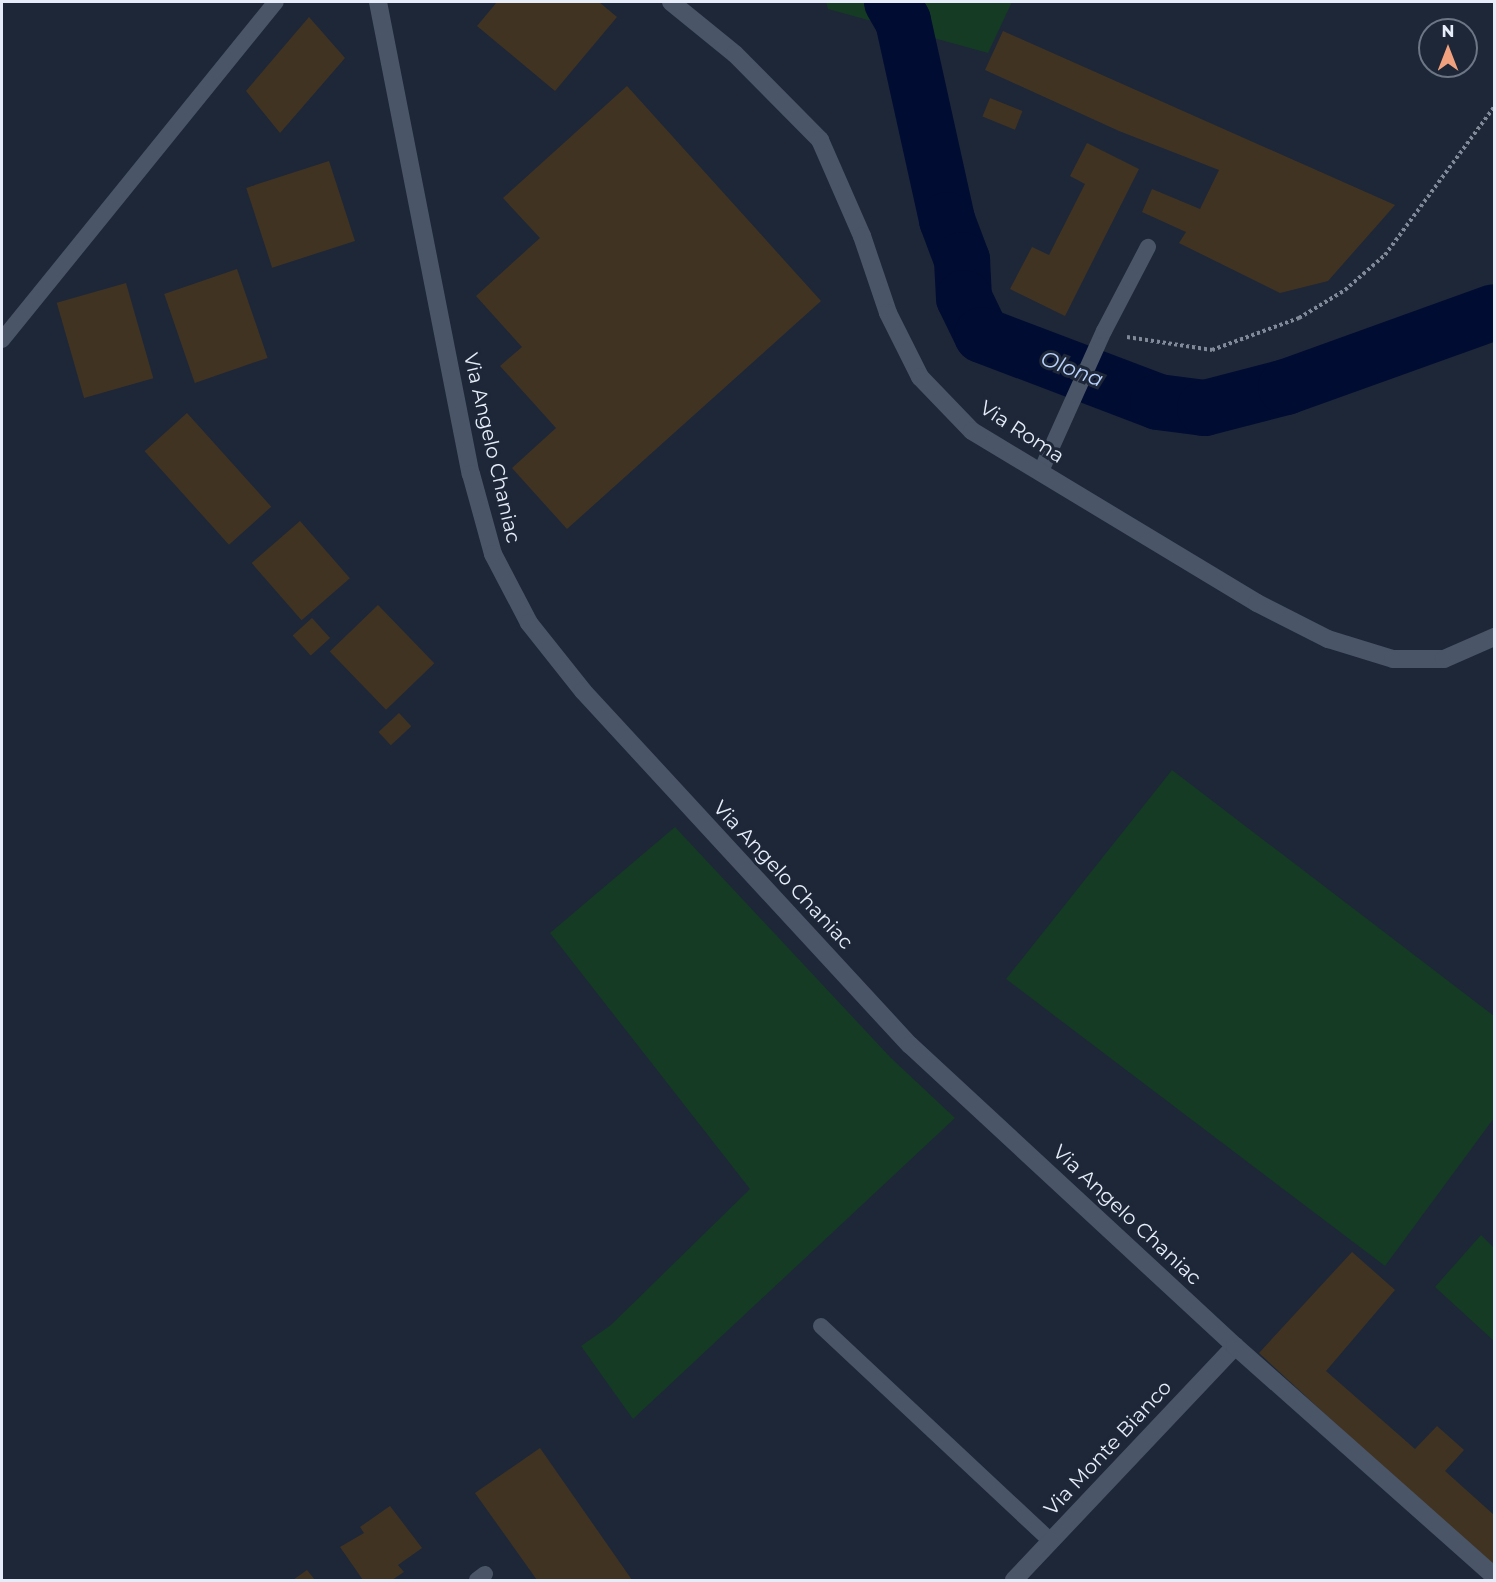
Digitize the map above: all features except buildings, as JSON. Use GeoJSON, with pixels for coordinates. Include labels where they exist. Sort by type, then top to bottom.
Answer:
{"type":"FeatureCollection","features":[{"type":"Feature","properties":{"kind":"street","name":"Via Angelo Chaniac"},"geometry":{"type":"LineString","coordinates":[[378,2],[471,474],[493,554],[529,622],[583,691],[910,1045],[1235,1346],[1494,1576]]}},
{"type":"Feature","properties":{"kind":"street","name":"Via Roma"},"geometry":{"type":"LineString","coordinates":[[671,2],[735,54],[820,140],[862,236],[888,313],[920,377],[972,431],[1257,603],[1328,639],[1393,659],[1444,659],[1494,638]]}},
{"type":"Feature","properties":{"kind":"street","name":"Via Monte Bianco"},"geometry":{"type":"LineString","coordinates":[[1014,1581],[1235,1346]]}},
{"type":"Feature","properties":{"kind":"lane"},"geometry":{"type":"LineString","coordinates":[[2,340],[276,2]]}},
{"type":"Feature","properties":{"kind":"lane"},"geometry":{"type":"LineString","coordinates":[[1041,471],[1104,331],[1148,247]]}},
{"type":"Feature","properties":{"kind":"lane"},"geometry":{"type":"LineString","coordinates":[[821,1326],[1051,1541]]}},
{"type":"Feature","properties":{"kind":"path"},"geometry":{"type":"LineString","coordinates":[[1104,331],[1157,345],[1212,350],[1299,318],[1345,290],[1385,255],[1494,107]]}},
{"type":"Feature","properties":{"kind":"green space"},"geometry":{"type":"Polygon","coordinates":[[[826,2],[1012,2],[988,53],[828,9],[826,2]]]}},
{"type":"Feature","properties":{"kind":"green space"},"geometry":{"type":"Polygon","coordinates":[[[1172,770],[1494,1016],[1494,1118],[1385,1266],[1006,979],[1172,770]]]}},
{"type":"Feature","properties":{"kind":"green space"},"geometry":{"type":"Polygon","coordinates":[[[675,827],[891,1058],[955,1118],[633,1419],[581,1346],[611,1325],[750,1189],[550,933],[675,827]]]}},
{"type":"Feature","properties":{"kind":"green space"},"geometry":{"type":"Polygon","coordinates":[[[1481,1235],[1494,1248],[1494,1341],[1435,1287],[1481,1235]]]}},
{"type":"Feature","properties":{"kind":"waterway","name":"Olona"},"geometry":{"type":"LineString","coordinates":[[892,2],[903,21],[947,220],[962,260],[964,298],[982,335],[1158,402],[1205,408],[1286,387],[1494,312]]}}]}
